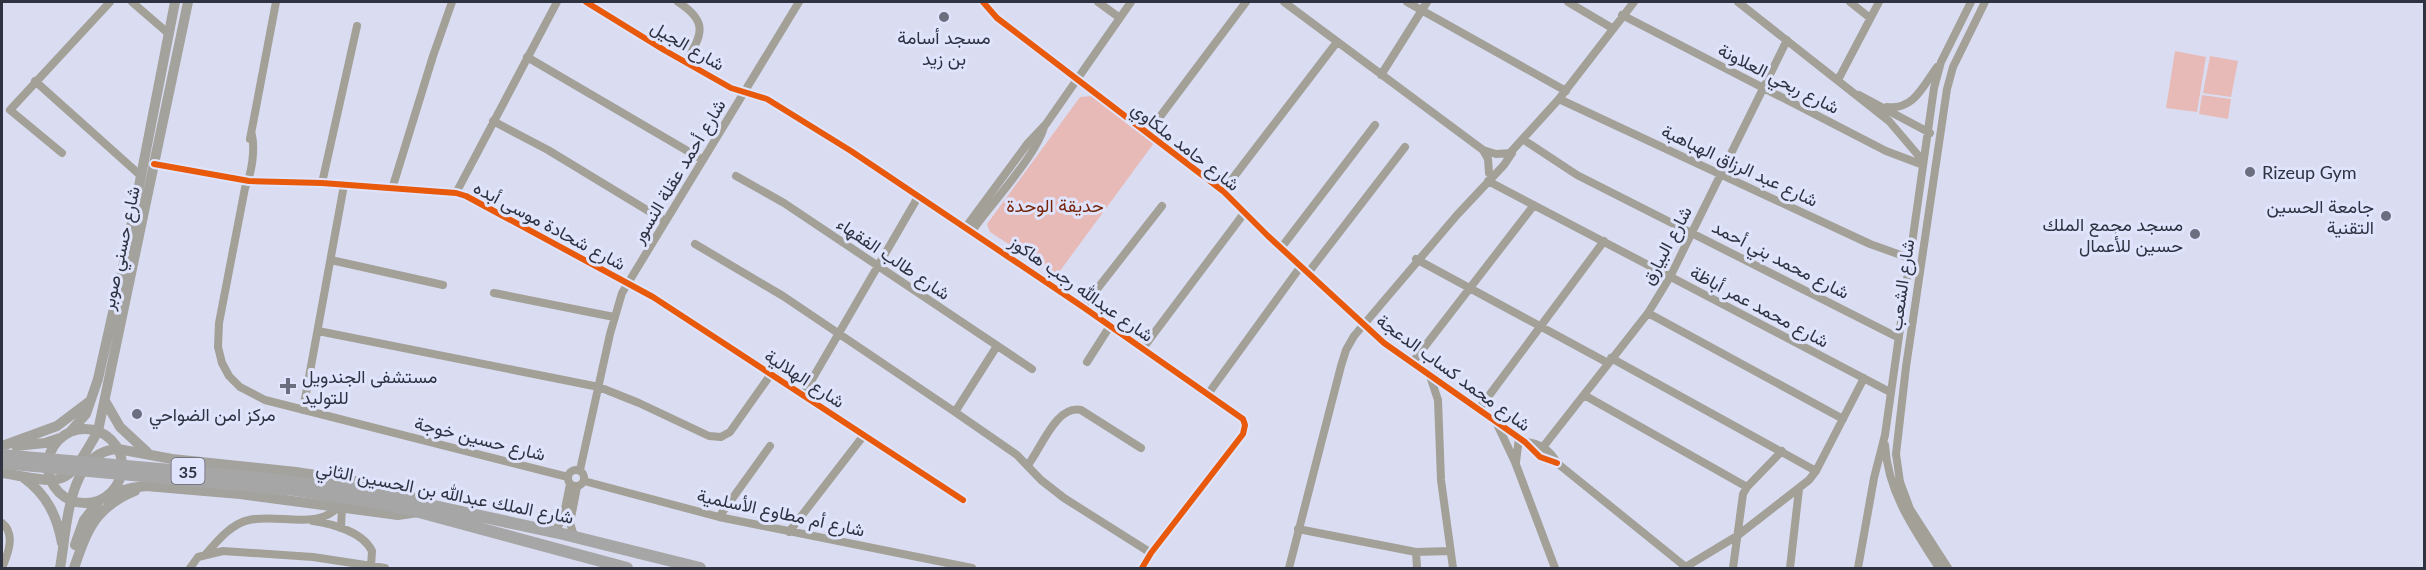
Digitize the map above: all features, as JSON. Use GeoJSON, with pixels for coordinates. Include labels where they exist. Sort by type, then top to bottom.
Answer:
{"type":"FeatureCollection","features":[{"type":"Feature","properties":{"kind":"highway","name":"شارع الملك عبدالله بن الحسين الثاني"},"geometry":{"type":"LineString","coordinates":[[3,448],[281,480],[574,536],[700,568]]}},
{"type":"Feature","properties":{"kind":"highway","name":"شارع الملك عبدالله بن الحسين الثاني"},"geometry":{"type":"LineString","coordinates":[[2,463],[373,497]]}},
{"type":"Feature","properties":{"kind":"highway","name":"شارع الملك عبدالله بن الحسين الثاني"},"geometry":{"type":"LineString","coordinates":[[420,507],[627,568]]}},
{"type":"Feature","properties":{"kind":"main road","name":"شارع حسني صوبر"},"geometry":{"type":"LineString","coordinates":[[70,432],[86,414],[93,399],[123,268],[175,2]]}},
{"type":"Feature","properties":{"kind":"main road","name":"شارع حسني صوبر"},"geometry":{"type":"LineString","coordinates":[[51,481],[62,479],[73,471],[98,431],[188,2]]}},
{"type":"Feature","properties":{"kind":"main road"},"geometry":{"type":"LineString","coordinates":[[159,87],[171,88]]}},
{"type":"Feature","properties":{"kind":"main road"},"geometry":{"type":"LineString","coordinates":[[3,448],[57,426],[93,399]]}},
{"type":"Feature","properties":{"kind":"main road"},"geometry":{"type":"LineString","coordinates":[[105,401],[120,427],[153,456]]}},
{"type":"Feature","properties":{"kind":"main road"},"geometry":{"type":"LineString","coordinates":[[3,448],[45,443],[70,432],[87,429],[98,431],[108,437],[118,449],[122,470],[119,480],[90,511],[79,530],[72,568]]}},
{"type":"Feature","properties":{"kind":"main road"},"geometry":{"type":"LineString","coordinates":[[60,438],[53,447],[48,468],[51,481],[57,491],[71,501],[83,503],[131,488],[146,486],[240,494],[398,515],[420,507]]}},
{"type":"Feature","properties":{"kind":"main road"},"geometry":{"type":"LineString","coordinates":[[18,446],[26,455],[23,470],[18,476]]}},
{"type":"Feature","properties":{"kind":"main road"},"geometry":{"type":"LineString","coordinates":[[60,568],[71,501],[77,483],[91,459],[102,451],[118,449],[153,456],[353,481],[389,488],[420,507]]}},
{"type":"Feature","properties":{"kind":"main road"},"geometry":{"type":"LineString","coordinates":[[146,486],[138,480],[137,471],[143,462],[153,456]]}},
{"type":"Feature","properties":{"kind":"main road"},"geometry":{"type":"LineString","coordinates":[[2,473],[51,481]]}},
{"type":"Feature","properties":{"kind":"main road"},"geometry":{"type":"LineString","coordinates":[[18,476],[39,491],[49,505],[56,520],[63,551]]}},
{"type":"Feature","properties":{"kind":"main road"},"geometry":{"type":"LineString","coordinates":[[72,568],[87,532],[98,516],[122,497],[146,486]]}},
{"type":"Feature","properties":{"kind":"street"},"geometry":{"type":"LineString","coordinates":[[10,110],[110,2]]}},
{"type":"Feature","properties":{"kind":"street"},"geometry":{"type":"LineString","coordinates":[[132,2],[169,34]]}},
{"type":"Feature","properties":{"kind":"street","name":"شارع حسين خوجة"},"geometry":{"type":"LineString","coordinates":[[276,2],[219,323],[220,356],[230,376],[251,394],[303,410],[575,482]]}},
{"type":"Feature","properties":{"kind":"street"},"geometry":{"type":"LineString","coordinates":[[392,189],[452,2]]}},
{"type":"Feature","properties":{"kind":"street"},"geometry":{"type":"LineString","coordinates":[[456,193],[557,2]]}},
{"type":"Feature","properties":{"kind":"street","name":"شارع الجيل"},"geometry":{"type":"LineString","coordinates":[[586,2],[736,91],[744,93]]}},
{"type":"Feature","properties":{"kind":"street"},"geometry":{"type":"LineString","coordinates":[[678,2],[695,14],[700,26],[698,39],[686,62]]}},
{"type":"Feature","properties":{"kind":"street","name":"شارع أحمد عقلة النسور"},"geometry":{"type":"LineString","coordinates":[[580,470],[614,316],[628,283],[800,2]]}},
{"type":"Feature","properties":{"kind":"street","name":"شارع حامد ملكاوي"},"geometry":{"type":"LineString","coordinates":[[983,2],[997,18],[1223,191],[1364,324]]}},
{"type":"Feature","properties":{"kind":"street"},"geometry":{"type":"LineString","coordinates":[[1098,2],[1120,18]]}},
{"type":"Feature","properties":{"kind":"street"},"geometry":{"type":"LineString","coordinates":[[969,229],[1018,170],[1041,136],[1044,127],[1131,2]]}},
{"type":"Feature","properties":{"kind":"street"},"geometry":{"type":"LineString","coordinates":[[1147,134],[1246,2]]}},
{"type":"Feature","properties":{"kind":"street"},"geometry":{"type":"LineString","coordinates":[[1284,2],[1499,161]]}},
{"type":"Feature","properties":{"kind":"street"},"geometry":{"type":"LineString","coordinates":[[1407,2],[1566,91]]}},
{"type":"Feature","properties":{"kind":"street"},"geometry":{"type":"LineString","coordinates":[[1381,75],[1427,2]]}},
{"type":"Feature","properties":{"kind":"street"},"geometry":{"type":"LineString","coordinates":[[1568,2],[1612,28]]}},
{"type":"Feature","properties":{"kind":"street"},"geometry":{"type":"LineString","coordinates":[[1289,568],[1346,350],[1364,324],[1499,161],[1512,153],[1566,91],[1634,2]]}},
{"type":"Feature","properties":{"kind":"street"},"geometry":{"type":"LineString","coordinates":[[1738,2],[1856,94],[1898,130],[1923,163]]}},
{"type":"Feature","properties":{"kind":"street"},"geometry":{"type":"LineString","coordinates":[[1850,2],[1870,18]]}},
{"type":"Feature","properties":{"kind":"street"},"geometry":{"type":"LineString","coordinates":[[1838,80],[1879,2]]}},
{"type":"Feature","properties":{"kind":"street","name":"شارع الشعب"},"geometry":{"type":"LineString","coordinates":[[1858,568],[1874,478],[1885,435],[1897,337],[1934,88],[1941,62],[1971,2]]}},
{"type":"Feature","properties":{"kind":"street","name":"شارع الشعب"},"geometry":{"type":"LineString","coordinates":[[1948,568],[1910,508],[1900,482],[1896,454],[1938,137],[1947,89],[1953,68],[1985,2]]}},
{"type":"Feature","properties":{"kind":"street","name":"شارع ربحي العلاونة"},"geometry":{"type":"LineString","coordinates":[[1622,15],[1886,151],[1923,163]]}},
{"type":"Feature","properties":{"kind":"street"},"geometry":{"type":"LineString","coordinates":[[322,183],[357,26]]}},
{"type":"Feature","properties":{"kind":"street","name":"شارع البيارق"},"geometry":{"type":"LineString","coordinates":[[1543,447],[1648,313],[1670,277],[1787,40]]}},
{"type":"Feature","properties":{"kind":"street"},"geometry":{"type":"LineString","coordinates":[[1223,191],[1337,42]]}},
{"type":"Feature","properties":{"kind":"street"},"geometry":{"type":"LineString","coordinates":[[527,57],[703,160]]}},
{"type":"Feature","properties":{"kind":"street"},"geometry":{"type":"LineString","coordinates":[[1883,106],[1902,107],[1910,103],[1941,62]]}},
{"type":"Feature","properties":{"kind":"street"},"geometry":{"type":"LineString","coordinates":[[35,81],[140,175]]}},
{"type":"Feature","properties":{"kind":"street","name":"شارع عبدالله رجب هاكوز"},"geometry":{"type":"LineString","coordinates":[[744,93],[760,96],[778,105],[969,229],[1243,419],[1245,429],[1142,568]]}},
{"type":"Feature","properties":{"kind":"street"},"geometry":{"type":"LineString","coordinates":[[1856,94],[1883,106],[1938,137]]}},
{"type":"Feature","properties":{"kind":"street","name":"شارع عبد الرزاق الهباهبة"},"geometry":{"type":"LineString","coordinates":[[1559,99],[1870,244],[1909,258]]}},
{"type":"Feature","properties":{"kind":"street"},"geometry":{"type":"LineString","coordinates":[[2,103],[62,153]]}},
{"type":"Feature","properties":{"kind":"street"},"geometry":{"type":"LineString","coordinates":[[493,121],[548,150],[665,221]]}},
{"type":"Feature","properties":{"kind":"street"},"geometry":{"type":"LineString","coordinates":[[1281,248],[1375,125]]}},
{"type":"Feature","properties":{"kind":"street","name":"شارع محمد بني أحمد"},"geometry":{"type":"LineString","coordinates":[[1524,140],[1577,175],[1897,337]]}},
{"type":"Feature","properties":{"kind":"street"},"geometry":{"type":"LineString","coordinates":[[1308,273],[1405,147]]}},
{"type":"Feature","properties":{"kind":"street"},"geometry":{"type":"LineString","coordinates":[[1483,150],[1489,163],[1488,177]]}},
{"type":"Feature","properties":{"kind":"street"},"geometry":{"type":"LineString","coordinates":[[1499,161],[1512,153]]}},
{"type":"Feature","properties":{"kind":"street","name":"شارع شحادة موسى أبده"},"geometry":{"type":"LineString","coordinates":[[154,165],[246,180],[456,193],[628,283]]}},
{"type":"Feature","properties":{"kind":"street","name":"شارع طالب الفقهاء"},"geometry":{"type":"LineString","coordinates":[[736,176],[784,203],[1032,369]]}},
{"type":"Feature","properties":{"kind":"street","name":"شارع محمد عمر أباظة"},"geometry":{"type":"LineString","coordinates":[[1488,177],[1534,205],[1890,392]]}},
{"type":"Feature","properties":{"kind":"street"},"geometry":{"type":"LineString","coordinates":[[303,410],[344,185]]}},
{"type":"Feature","properties":{"kind":"street"},"geometry":{"type":"LineString","coordinates":[[1394,288],[1473,194]]}},
{"type":"Feature","properties":{"kind":"street"},"geometry":{"type":"LineString","coordinates":[[803,395],[918,197]]}},
{"type":"Feature","properties":{"kind":"street"},"geometry":{"type":"LineString","coordinates":[[1412,363],[1534,205]]}},
{"type":"Feature","properties":{"kind":"street"},"geometry":{"type":"LineString","coordinates":[[1083,307],[1162,206]]}},
{"type":"Feature","properties":{"kind":"street"},"geometry":{"type":"LineString","coordinates":[[1143,348],[1245,212]]}},
{"type":"Feature","properties":{"kind":"street"},"geometry":{"type":"LineString","coordinates":[[1479,409],[1604,241]]}},
{"type":"Feature","properties":{"kind":"street"},"geometry":{"type":"LineString","coordinates":[[695,244],[783,296],[955,412],[1028,465],[1041,480],[1064,498],[1151,553]]}},
{"type":"Feature","properties":{"kind":"street"},"geometry":{"type":"LineString","coordinates":[[1431,246],[1431,265]]}},
{"type":"Feature","properties":{"kind":"street"},"geometry":{"type":"LineString","coordinates":[[1419,257],[1439,271],[1816,471]]}},
{"type":"Feature","properties":{"kind":"street"},"geometry":{"type":"LineString","coordinates":[[332,260],[443,285]]}},
{"type":"Feature","properties":{"kind":"street"},"geometry":{"type":"LineString","coordinates":[[1412,269],[1431,265]]}},
{"type":"Feature","properties":{"kind":"street"},"geometry":{"type":"LineString","coordinates":[[1208,394],[1301,267]]}},
{"type":"Feature","properties":{"kind":"street","name":"شارع الهلالية"},"geometry":{"type":"LineString","coordinates":[[628,283],[654,297],[963,501]]}},
{"type":"Feature","properties":{"kind":"street"},"geometry":{"type":"LineString","coordinates":[[494,293],[614,316]]}},
{"type":"Feature","properties":{"kind":"street"},"geometry":{"type":"LineString","coordinates":[[1902,306],[1908,313],[1915,309]]}},
{"type":"Feature","properties":{"kind":"street"},"geometry":{"type":"LineString","coordinates":[[1648,313],[1843,418]]}},
{"type":"Feature","properties":{"kind":"street","name":"شارع محمد كساب الدعجة"},"geometry":{"type":"LineString","coordinates":[[1364,324],[1384,343],[1495,420],[1540,457],[1557,463]]}},
{"type":"Feature","properties":{"kind":"street"},"geometry":{"type":"LineString","coordinates":[[1088,362],[1110,326]]}},
{"type":"Feature","properties":{"kind":"street"},"geometry":{"type":"LineString","coordinates":[[318,331],[598,387],[632,399],[701,433],[721,437],[736,426],[771,374]]}},
{"type":"Feature","properties":{"kind":"street"},"geometry":{"type":"LineString","coordinates":[[955,412],[997,346]]}},
{"type":"Feature","properties":{"kind":"street"},"geometry":{"type":"LineString","coordinates":[[1430,375],[1438,400],[1441,480],[1453,568]]}},
{"type":"Feature","properties":{"kind":"street"},"geometry":{"type":"LineString","coordinates":[[1686,568],[1737,536],[1799,489],[1816,471],[1864,378]]}},
{"type":"Feature","properties":{"kind":"street"},"geometry":{"type":"LineString","coordinates":[[1438,400],[1454,392]]}},
{"type":"Feature","properties":{"kind":"street"},"geometry":{"type":"LineString","coordinates":[[1584,395],[1747,487]]}},
{"type":"Feature","properties":{"kind":"street"},"geometry":{"type":"LineString","coordinates":[[1028,465],[1059,417],[1071,409],[1081,410],[1141,447]]}},
{"type":"Feature","properties":{"kind":"street"},"geometry":{"type":"LineString","coordinates":[[1495,420],[1515,462],[1555,568]]}},
{"type":"Feature","properties":{"kind":"street"},"geometry":{"type":"LineString","coordinates":[[789,532],[864,435]]}},
{"type":"Feature","properties":{"kind":"street","name":"شارع الشعب"},"geometry":{"type":"LineString","coordinates":[[1885,435],[1887,466],[1896,497],[1939,568]]}},
{"type":"Feature","properties":{"kind":"street"},"geometry":{"type":"LineString","coordinates":[[1515,462],[1522,452],[1522,440]]}},
{"type":"Feature","properties":{"kind":"street"},"geometry":{"type":"LineString","coordinates":[[1515,462],[1522,440]]}},
{"type":"Feature","properties":{"kind":"street","name":"شارع محمد كساب الدعجة"},"geometry":{"type":"LineString","coordinates":[[1522,440],[1543,447],[1557,463],[1686,568]]}},
{"type":"Feature","properties":{"kind":"street"},"geometry":{"type":"LineString","coordinates":[[719,517],[770,446]]}},
{"type":"Feature","properties":{"kind":"street"},"geometry":{"type":"LineString","coordinates":[[1733,568],[1741,504],[1747,487],[1782,451]]}},
{"type":"Feature","properties":{"kind":"street"},"geometry":{"type":"LineString","coordinates":[[554,532],[563,519],[575,482],[584,475],[580,470],[572,471],[575,482],[570,523],[574,536]]}},
{"type":"Feature","properties":{"kind":"street","name":"شارع أم مطاوع الأسلمية"},"geometry":{"type":"LineString","coordinates":[[575,482],[719,517],[972,568]]}},
{"type":"Feature","properties":{"kind":"street"},"geometry":{"type":"LineString","coordinates":[[1790,568],[1799,489]]}},
{"type":"Feature","properties":{"kind":"street"},"geometry":{"type":"LineString","coordinates":[[190,568],[194,560],[205,554],[236,525],[249,520],[307,520],[326,517],[341,507]]}},
{"type":"Feature","properties":{"kind":"street"},"geometry":{"type":"LineString","coordinates":[[341,507],[341,528]]}},
{"type":"Feature","properties":{"kind":"street"},"geometry":{"type":"LineString","coordinates":[[307,520],[341,528],[370,546],[372,551],[370,566]]}},
{"type":"Feature","properties":{"kind":"street"},"geometry":{"type":"LineString","coordinates":[[2,524],[7,527],[10,535],[2,568]]}},
{"type":"Feature","properties":{"kind":"street"},"geometry":{"type":"LineString","coordinates":[[1298,529],[1416,552],[1450,550]]}},
{"type":"Feature","properties":{"kind":"street"},"geometry":{"type":"LineString","coordinates":[[205,554],[223,551],[275,554],[385,568]]}},
{"type":"Feature","properties":{"kind":"street"},"geometry":{"type":"LineString","coordinates":[[1416,552],[1417,568]]}},
{"type":"Feature","properties":{"kind":"green space"},"geometry":{"type":"Polygon","coordinates":[[[2175,51],[2206,57],[2197,112],[2166,108],[2175,51]]]}},
{"type":"Feature","properties":{"kind":"green space"},"geometry":{"type":"Polygon","coordinates":[[[2210,56],[2238,61],[2231,97],[2203,93],[2210,56]]]}},
{"type":"Feature","properties":{"kind":"green space"},"geometry":{"type":"Polygon","coordinates":[[[2202,95],[2231,99],[2228,119],[2199,114],[2202,95]]]}},
{"type":"Feature","properties":{"kind":"green space","name":"حديقة الوحدة"},"geometry":{"type":"Polygon","coordinates":[[[1092,96],[1154,143],[1057,275],[990,232],[987,224],[1080,97],[1092,96]]]}},
{"type":"Feature","properties":{"kind":"cycle path"},"geometry":{"type":"LineString","coordinates":[[586,2],[731,88],[767,99],[851,151],[1083,307],[1243,419],[1245,425],[1243,434],[1151,553],[1142,568]]}},
{"type":"Feature","properties":{"kind":"cycle path"},"geometry":{"type":"LineString","coordinates":[[983,2],[997,18],[1223,191],[1268,236],[1384,343],[1525,442],[1540,457],[1557,463]]}},
{"type":"Feature","properties":{"kind":"cycle path"},"geometry":{"type":"LineString","coordinates":[[154,164],[249,181],[322,183],[456,193],[466,196],[653,297],[963,500]]}},
{"type":"Feature","properties":{"kind":"place","name":"مسجد أسامة بن زيد"},"geometry":{"type":"Point","coordinates":[944,17]}},
{"type":"Feature","properties":{"kind":"place","name":"Rizeup Gym"},"geometry":{"type":"Point","coordinates":[2250,172]}},
{"type":"Feature","properties":{"kind":"place","name":"جامعة الحسين التقنية"},"geometry":{"type":"Point","coordinates":[2386,216]}},
{"type":"Feature","properties":{"kind":"place","name":"مسجد مجمع الملك حسين للأعمال"},"geometry":{"type":"Point","coordinates":[2195,234]}},
{"type":"Feature","properties":{"kind":"place","name":"مستشفى الجندويل للتوليد"},"geometry":{"type":"Point","coordinates":[288,386]}},
{"type":"Feature","properties":{"kind":"place","name":"مركز امن الضواحي"},"geometry":{"type":"Point","coordinates":[137,414]}}]}
